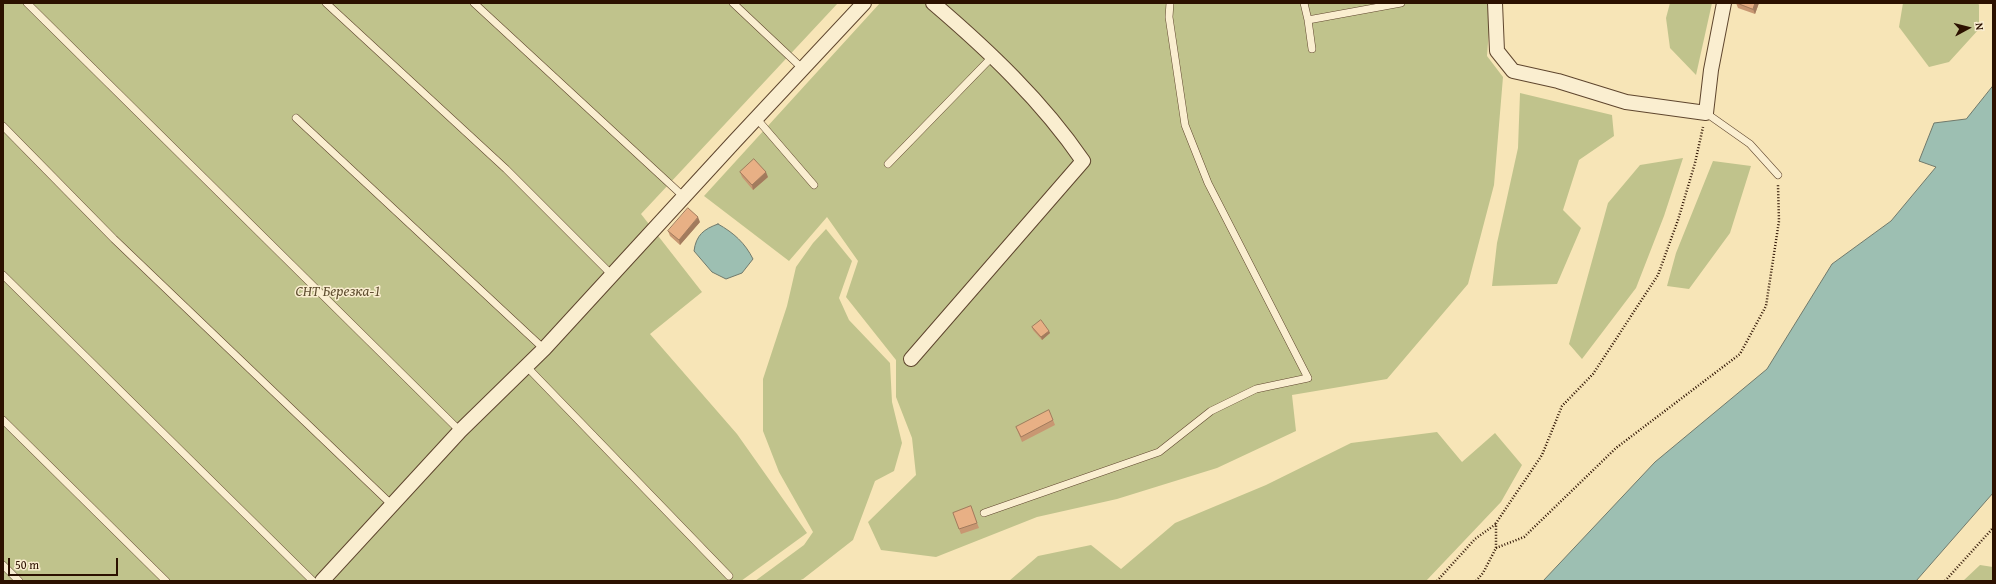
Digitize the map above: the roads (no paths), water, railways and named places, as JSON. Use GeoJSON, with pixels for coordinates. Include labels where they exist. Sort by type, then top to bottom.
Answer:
{"type":"FeatureCollection","features":[{"type":"Feature","properties":{"kind":"street"},"geometry":{"type":"LineString","coordinates":[[322,581],[460,431],[527,367],[613,276],[735,141],[757,120],[864,3]]}},
{"type":"Feature","properties":{"kind":"street"},"geometry":{"type":"LineString","coordinates":[[911,359],[1083,161],[1039,104],[970,35],[933,3]]}},
{"type":"Feature","properties":{"kind":"street"},"geometry":{"type":"LineString","coordinates":[[1495,3],[1497,51],[1513,71],[1558,81],[1626,102],[1706,113],[1711,70],[1724,3]]}},
{"type":"Feature","properties":{"kind":"lane"},"geometry":{"type":"LineString","coordinates":[[27,3],[460,431]]}},
{"type":"Feature","properties":{"kind":"lane"},"geometry":{"type":"LineString","coordinates":[[326,3],[506,168],[613,276]]}},
{"type":"Feature","properties":{"kind":"lane"},"geometry":{"type":"LineString","coordinates":[[474,3],[684,197]]}},
{"type":"Feature","properties":{"kind":"lane"},"geometry":{"type":"LineString","coordinates":[[733,3],[804,69]]}},
{"type":"Feature","properties":{"kind":"lane"},"geometry":{"type":"LineString","coordinates":[[984,513],[1159,452],[1217,408],[1256,389],[1308,378],[1208,183],[1185,125],[1170,17],[1170,3]]}},
{"type":"Feature","properties":{"kind":"lane"},"geometry":{"type":"LineString","coordinates":[[1304,3],[1312,49]]}},
{"type":"Feature","properties":{"kind":"lane"},"geometry":{"type":"LineString","coordinates":[[1308,20],[1401,3]]}},
{"type":"Feature","properties":{"kind":"lane"},"geometry":{"type":"LineString","coordinates":[[888,164],[992,57]]}},
{"type":"Feature","properties":{"kind":"lane"},"geometry":{"type":"LineString","coordinates":[[1706,113],[1750,144],[1778,175]]}},
{"type":"Feature","properties":{"kind":"lane"},"geometry":{"type":"LineString","coordinates":[[296,118],[544,349]]}},
{"type":"Feature","properties":{"kind":"lane"},"geometry":{"type":"LineString","coordinates":[[757,120],[814,185]]}},
{"type":"Feature","properties":{"kind":"lane"},"geometry":{"type":"LineString","coordinates":[[3,126],[114,239],[392,505]]}},
{"type":"Feature","properties":{"kind":"lane"},"geometry":{"type":"LineString","coordinates":[[3,275],[313,581]]}},
{"type":"Feature","properties":{"kind":"lane"},"geometry":{"type":"LineString","coordinates":[[527,367],[729,576]]}},
{"type":"Feature","properties":{"kind":"lane"},"geometry":{"type":"LineString","coordinates":[[3,420],[166,581]]}},
{"type":"Feature","properties":{"kind":"lane"},"geometry":{"type":"LineString","coordinates":[[3,565],[19,581]]}},
{"type":"Feature","properties":{"kind":"park label","name":"СНТ Березка-1"},"geometry":{"type":"Point","coordinates":[338,292]}}]}
